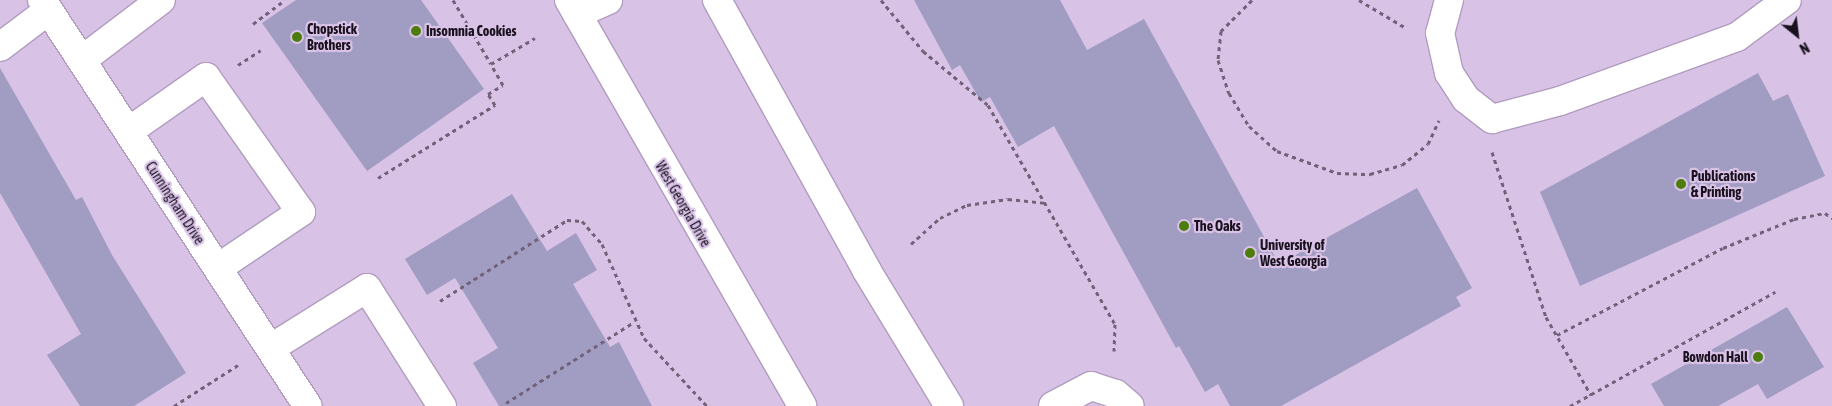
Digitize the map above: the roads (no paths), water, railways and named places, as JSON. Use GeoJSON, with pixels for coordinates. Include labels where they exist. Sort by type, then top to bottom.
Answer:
{"type":"FeatureCollection","features":[{"type":"Feature","properties":{"kind":"street"},"geometry":{"type":"LineString","coordinates":[[82,60],[161,0]]}},
{"type":"Feature","properties":{"kind":"street"},"geometry":{"type":"LineString","coordinates":[[573,7],[608,0]]}},
{"type":"Feature","properties":{"kind":"street"},"geometry":{"type":"LineString","coordinates":[[716,0],[867,271],[949,406]]}},
{"type":"Feature","properties":{"kind":"street"},"geometry":{"type":"LineString","coordinates":[[1449,0],[1440,33],[1446,64],[1466,99],[1492,119],[1560,102],[1737,38],[1787,0]]}},
{"type":"Feature","properties":{"kind":"street"},"geometry":{"type":"LineString","coordinates":[[0,47],[46,5]]}},
{"type":"Feature","properties":{"kind":"street","name":"Cunningham Drive"},"geometry":{"type":"LineString","coordinates":[[46,5],[308,406]]}},
{"type":"Feature","properties":{"kind":"street","name":"West Georgia Drive"},"geometry":{"type":"LineString","coordinates":[[573,7],[802,406]]}},
{"type":"Feature","properties":{"kind":"street"},"geometry":{"type":"LineString","coordinates":[[129,130],[206,77],[301,212],[218,268]]}},
{"type":"Feature","properties":{"kind":"street"},"geometry":{"type":"LineString","coordinates":[[271,348],[367,288],[442,406]]}},
{"type":"Feature","properties":{"kind":"street"},"geometry":{"type":"LineString","coordinates":[[1053,406],[1091,386],[1116,394],[1130,406]]}},
{"type":"Feature","properties":{"kind":"place","name":"Insomnia Cookies"},"geometry":{"type":"Point","coordinates":[416,31]}},
{"type":"Feature","properties":{"kind":"place","name":"Chopstick Brothers"},"geometry":{"type":"Point","coordinates":[297,37]}},
{"type":"Feature","properties":{"kind":"place","name":"Publications & Printing"},"geometry":{"type":"Point","coordinates":[1681,184]}},
{"type":"Feature","properties":{"kind":"place","name":"The Oaks"},"geometry":{"type":"Point","coordinates":[1184,226]}},
{"type":"Feature","properties":{"kind":"place","name":"University of West Georgia"},"geometry":{"type":"Point","coordinates":[1250,253]}},
{"type":"Feature","properties":{"kind":"place","name":"Bowdon Hall"},"geometry":{"type":"Point","coordinates":[1758,357]}}]}
